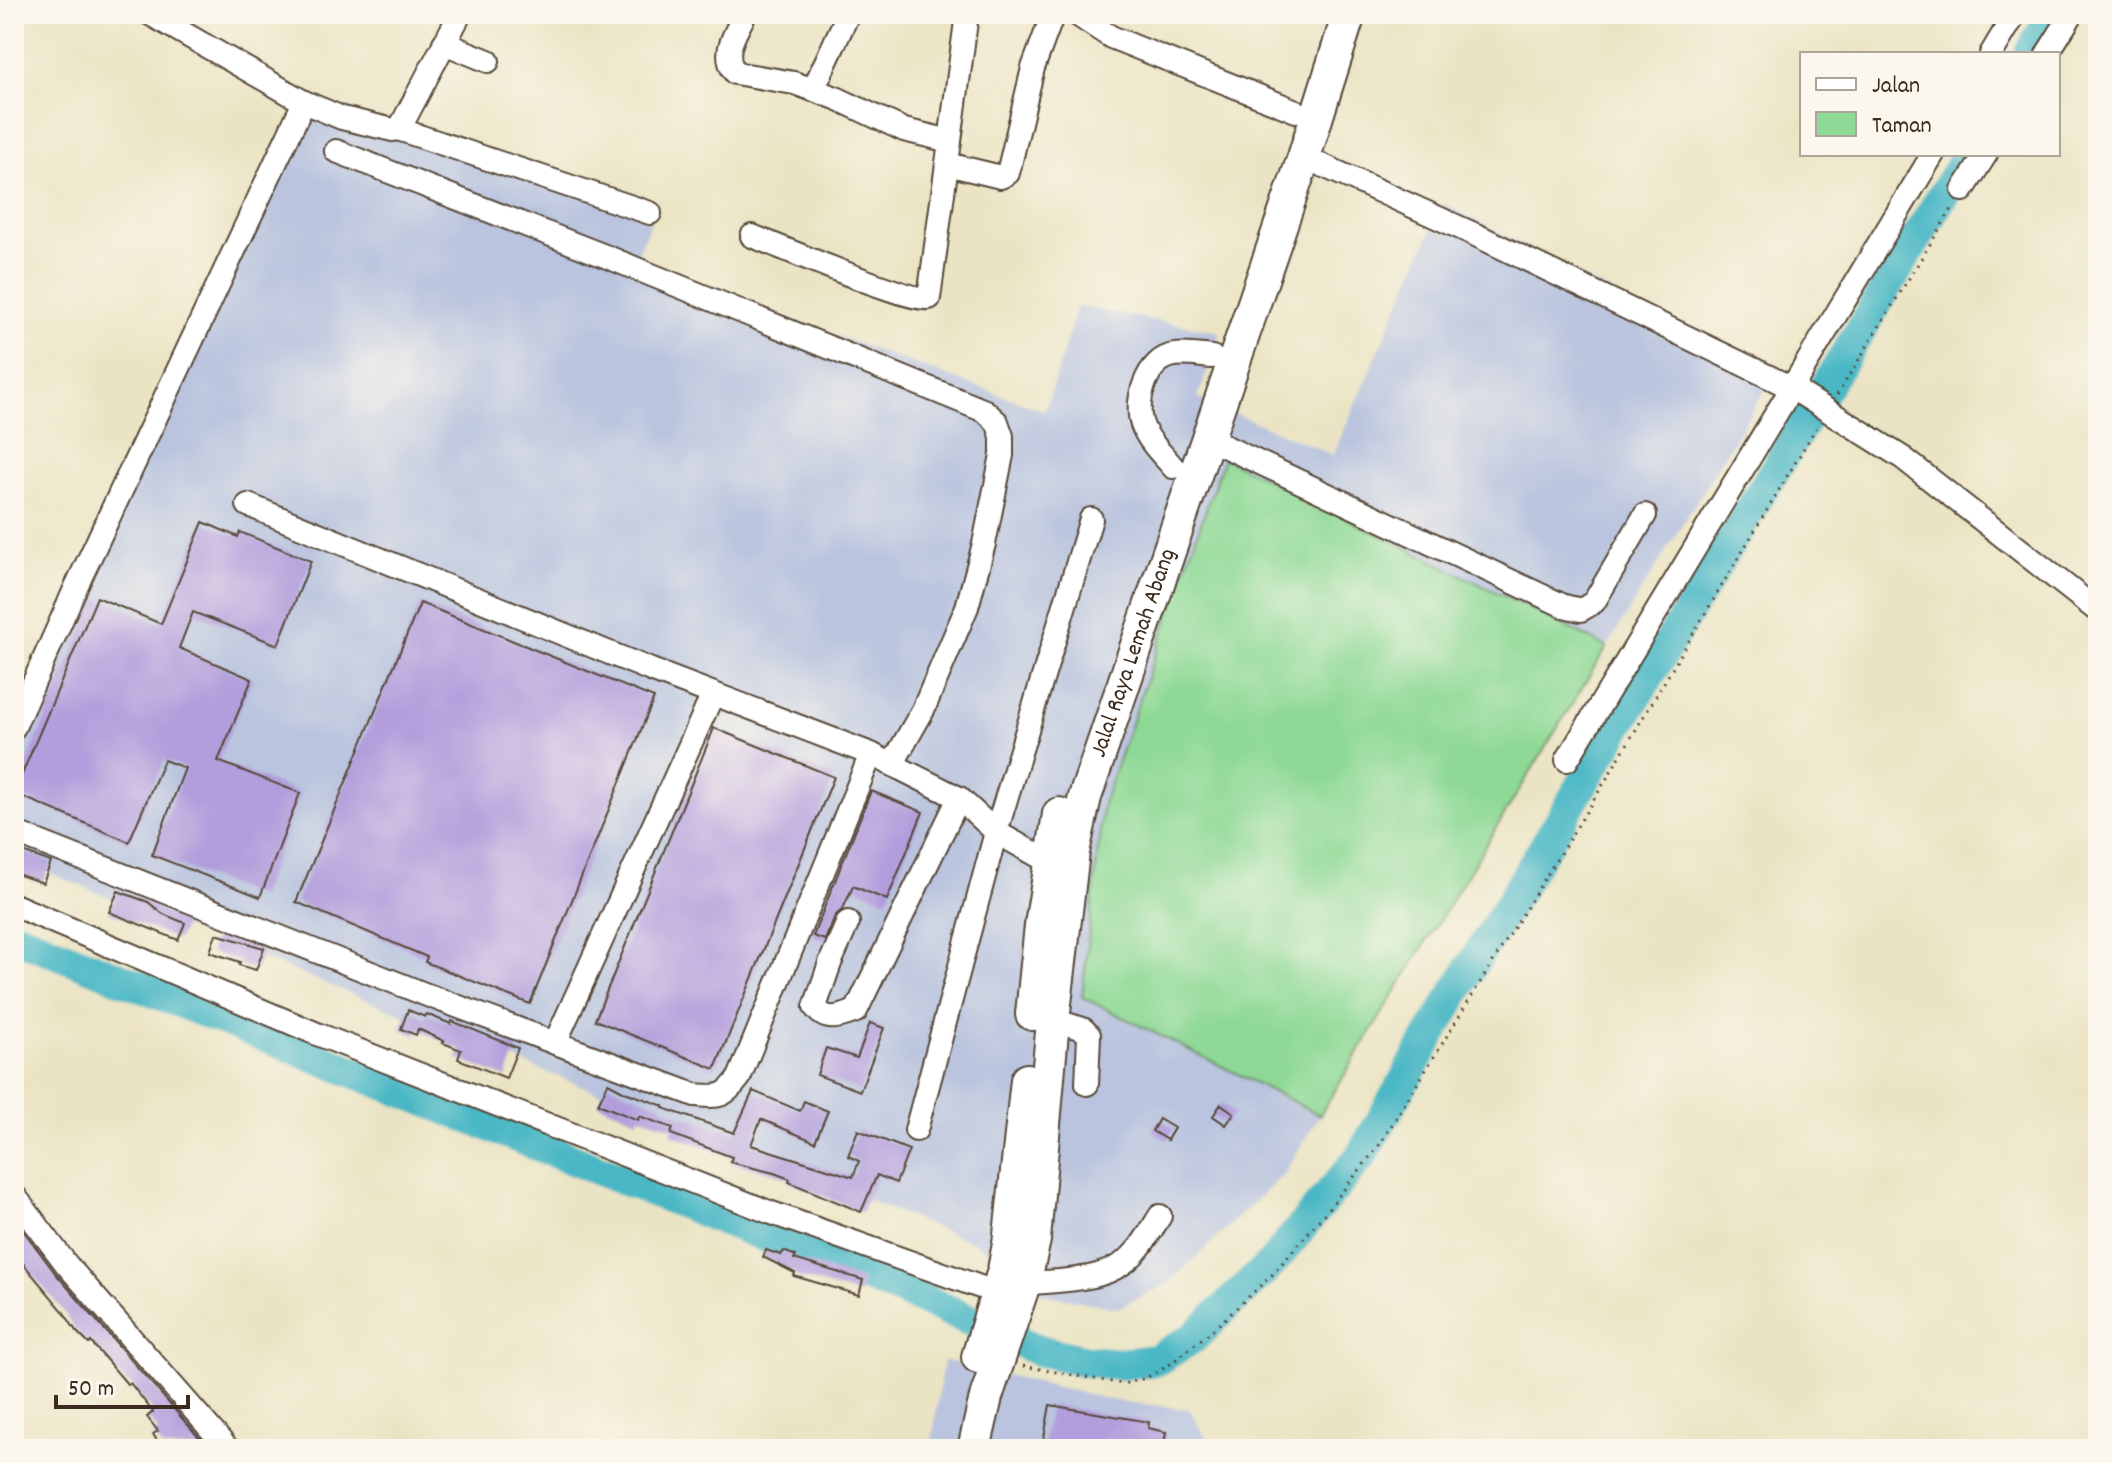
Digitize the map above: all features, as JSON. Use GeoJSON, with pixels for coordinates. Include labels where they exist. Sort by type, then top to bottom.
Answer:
{"type":"FeatureCollection","features":[{"type":"Feature","properties":{"kind":"highway","name":"Jalal Raya Lemah Abang"},"geometry":{"type":"LineString","coordinates":[[1007,1300],[1009,1244],[1049,862],[1059,814],[1327,14]]}},
{"type":"Feature","properties":{"kind":"highway","name":"Jalal Raya Lemah Abang"},"geometry":{"type":"LineString","coordinates":[[1007,1300],[1034,1240],[1053,1020],[1073,852],[1085,797],[1304,157],[1349,14]]}},
{"type":"Feature","properties":{"kind":"highway"},"geometry":{"type":"LineString","coordinates":[[974,1449],[1002,1354],[1007,1300]]}},
{"type":"Feature","properties":{"kind":"highway"},"geometry":{"type":"LineString","coordinates":[[955,1449],[1002,1354]]}},
{"type":"Feature","properties":{"kind":"street"},"geometry":{"type":"LineString","coordinates":[[150,14],[304,102],[342,118],[398,129],[650,213]]}},
{"type":"Feature","properties":{"kind":"street"},"geometry":{"type":"LineString","coordinates":[[398,129],[460,14]]}},
{"type":"Feature","properties":{"kind":"street"},"geometry":{"type":"LineString","coordinates":[[745,14],[729,47],[730,66],[735,73],[794,83],[915,134],[950,141]]}},
{"type":"Feature","properties":{"kind":"street"},"geometry":{"type":"LineString","coordinates":[[813,90],[848,14]]}},
{"type":"Feature","properties":{"kind":"street"},"geometry":{"type":"LineString","coordinates":[[752,236],[895,291],[927,300],[967,14]]}},
{"type":"Feature","properties":{"kind":"street"},"geometry":{"type":"LineString","coordinates":[[947,164],[1006,177],[1033,68],[1053,14]]}},
{"type":"Feature","properties":{"kind":"street"},"geometry":{"type":"LineString","coordinates":[[1076,14],[1111,37],[1296,111]]}},
{"type":"Feature","properties":{"kind":"street"},"geometry":{"type":"LineString","coordinates":[[1992,52],[2015,14]]}},
{"type":"Feature","properties":{"kind":"street"},"geometry":{"type":"LineString","coordinates":[[2048,52],[2072,14]]}},
{"type":"Feature","properties":{"kind":"street"},"geometry":{"type":"LineString","coordinates":[[444,43],[488,61]]}},
{"type":"Feature","properties":{"kind":"street"},"geometry":{"type":"LineString","coordinates":[[14,727],[76,587],[304,102]]}},
{"type":"Feature","properties":{"kind":"street"},"geometry":{"type":"LineString","coordinates":[[336,151],[610,258],[985,411],[997,422],[1002,436],[1002,455],[984,544],[967,607],[923,710],[893,763]]}},
{"type":"Feature","properties":{"kind":"street"},"geometry":{"type":"LineString","coordinates":[[1567,760],[1812,400],[1932,156]]}},
{"type":"Feature","properties":{"kind":"street"},"geometry":{"type":"LineString","coordinates":[[1963,190],[1985,156]]}},
{"type":"Feature","properties":{"kind":"street"},"geometry":{"type":"LineString","coordinates":[[1304,157],[1476,235],[1812,400],[1903,458],[2098,611]]}},
{"type":"Feature","properties":{"kind":"street"},"geometry":{"type":"LineString","coordinates":[[1173,467],[1147,436],[1141,423],[1139,408],[1143,387],[1161,359],[1173,355],[1212,357]]}},
{"type":"Feature","properties":{"kind":"street"},"geometry":{"type":"LineString","coordinates":[[1207,438],[1564,606],[1581,610],[1594,602],[1645,515]]}},
{"type":"Feature","properties":{"kind":"street"},"geometry":{"type":"LineString","coordinates":[[248,505],[713,694],[893,763],[959,798],[996,832],[1049,862]]}},
{"type":"Feature","properties":{"kind":"street"},"geometry":{"type":"LineString","coordinates":[[916,1130],[996,832],[1091,519]]}},
{"type":"Feature","properties":{"kind":"street"},"geometry":{"type":"LineString","coordinates":[[555,1043],[713,694]]}},
{"type":"Feature","properties":{"kind":"street"},"geometry":{"type":"LineString","coordinates":[[19,834],[427,995],[695,1095],[718,1097],[739,1078],[871,754]]}},
{"type":"Feature","properties":{"kind":"street"},"geometry":{"type":"LineString","coordinates":[[848,922],[815,1007],[819,1013],[836,1019],[856,1011],[959,798]]}},
{"type":"Feature","properties":{"kind":"street"},"geometry":{"type":"LineString","coordinates":[[14,905],[317,1034],[769,1212],[1007,1300],[1100,1277],[1138,1250],[1160,1216]]}},
{"type":"Feature","properties":{"kind":"street"},"geometry":{"type":"LineString","coordinates":[[1053,1020],[1083,1029],[1089,1035],[1087,1084]]}},
{"type":"Feature","properties":{"kind":"street"},"geometry":{"type":"LineString","coordinates":[[14,1195],[67,1265],[228,1449]]}},
{"type":"Feature","properties":{"kind":"path"},"geometry":{"type":"LineString","coordinates":[[1002,1354],[1123,1384],[1146,1378],[1168,1366],[1215,1328],[1271,1276],[1320,1219],[1378,1147],[1604,783],[1812,400],[1963,190]]}},
{"type":"Feature","properties":{"kind":"shaded area"},"geometry":{"type":"Polygon","coordinates":[[[300,114],[482,162],[652,219],[634,263],[1045,411],[1077,306],[1220,332],[1198,398],[1333,455],[1443,203],[1772,378],[1607,647],[1225,459],[1082,996],[1320,1115],[1284,1174],[1168,1284],[1117,1308],[1044,1294],[977,1244],[14,859],[14,723],[300,114]]]}},
{"type":"Feature","properties":{"kind":"shaded area"},"geometry":{"type":"Polygon","coordinates":[[[943,1360],[1116,1401],[1189,1409],[1212,1449],[931,1449],[943,1360]]]}},
{"type":"Feature","properties":{"kind":"green space"},"geometry":{"type":"Polygon","coordinates":[[[1224,458],[1607,647],[1320,1115],[1082,997],[1103,804],[1224,458]]]}},
{"type":"Feature","properties":{"kind":"building"},"geometry":{"type":"Polygon","coordinates":[[[203,522],[238,537],[240,532],[311,561],[278,645],[193,612],[179,648],[252,679],[218,761],[300,793],[260,897],[152,855],[185,768],[164,760],[129,842],[14,793],[97,597],[161,624],[203,522]]]}},
{"type":"Feature","properties":{"kind":"building"},"geometry":{"type":"Polygon","coordinates":[[[420,603],[654,698],[530,1004],[425,962],[427,957],[296,902],[420,603]]]}},
{"type":"Feature","properties":{"kind":"building"},"geometry":{"type":"Polygon","coordinates":[[[714,728],[834,777],[715,1069],[595,1020],[714,728]]]}},
{"type":"Feature","properties":{"kind":"building"},"geometry":{"type":"Polygon","coordinates":[[[871,791],[923,812],[887,900],[853,886],[825,940],[813,936],[871,791]]]}},
{"type":"Feature","properties":{"kind":"building"},"geometry":{"type":"Polygon","coordinates":[[[14,849],[51,862],[43,883],[14,873],[14,849]]]}},
{"type":"Feature","properties":{"kind":"building"},"geometry":{"type":"Polygon","coordinates":[[[118,891],[148,902],[163,914],[185,923],[178,940],[109,912],[118,891]]]}},
{"type":"Feature","properties":{"kind":"building"},"geometry":{"type":"Polygon","coordinates":[[[216,934],[264,948],[256,970],[210,952],[216,934]]]}},
{"type":"Feature","properties":{"kind":"building"},"geometry":{"type":"Polygon","coordinates":[[[408,1010],[451,1024],[452,1021],[518,1048],[506,1078],[458,1059],[461,1050],[444,1041],[418,1029],[416,1035],[401,1029],[408,1010]]]}},
{"type":"Feature","properties":{"kind":"building"},"geometry":{"type":"Polygon","coordinates":[[[870,1023],[884,1028],[860,1091],[817,1075],[826,1048],[857,1058],[870,1023]]]}},
{"type":"Feature","properties":{"kind":"building"},"geometry":{"type":"Polygon","coordinates":[[[608,1083],[663,1108],[734,1133],[753,1091],[800,1111],[804,1101],[828,1111],[815,1142],[761,1119],[751,1145],[853,1177],[859,1161],[848,1156],[858,1130],[909,1150],[896,1183],[877,1175],[861,1212],[789,1182],[790,1179],[730,1162],[732,1157],[671,1134],[673,1128],[639,1116],[638,1120],[598,1104],[608,1083]]]}},
{"type":"Feature","properties":{"kind":"building"},"geometry":{"type":"Polygon","coordinates":[[[1221,1104],[1234,1113],[1226,1125],[1213,1116],[1221,1104]]]}},
{"type":"Feature","properties":{"kind":"building"},"geometry":{"type":"Polygon","coordinates":[[[1159,1119],[1174,1128],[1167,1140],[1152,1131],[1159,1119]]]}},
{"type":"Feature","properties":{"kind":"building"},"geometry":{"type":"Polygon","coordinates":[[[14,1218],[56,1274],[209,1449],[164,1449],[159,1444],[153,1434],[158,1431],[147,1417],[153,1412],[130,1383],[128,1385],[91,1342],[89,1344],[76,1331],[14,1251],[14,1218]]]}},
{"type":"Feature","properties":{"kind":"building"},"geometry":{"type":"Polygon","coordinates":[[[766,1250],[781,1255],[784,1251],[796,1256],[794,1259],[863,1280],[859,1295],[794,1276],[795,1273],[763,1257],[766,1250]]]}},
{"type":"Feature","properties":{"kind":"building"},"geometry":{"type":"Polygon","coordinates":[[[1050,1405],[1149,1422],[1148,1428],[1166,1432],[1163,1449],[1042,1449],[1050,1405]]]}},
{"type":"Feature","properties":{"kind":"waterway"},"geometry":{"type":"LineString","coordinates":[[2030,52],[2054,14]]}},
{"type":"Feature","properties":{"kind":"waterway"},"geometry":{"type":"LineString","coordinates":[[14,936],[922,1299],[1038,1350],[1086,1361],[1120,1364],[1156,1360],[1193,1338],[1271,1264],[1361,1156],[1458,988],[1967,156]]}}]}
